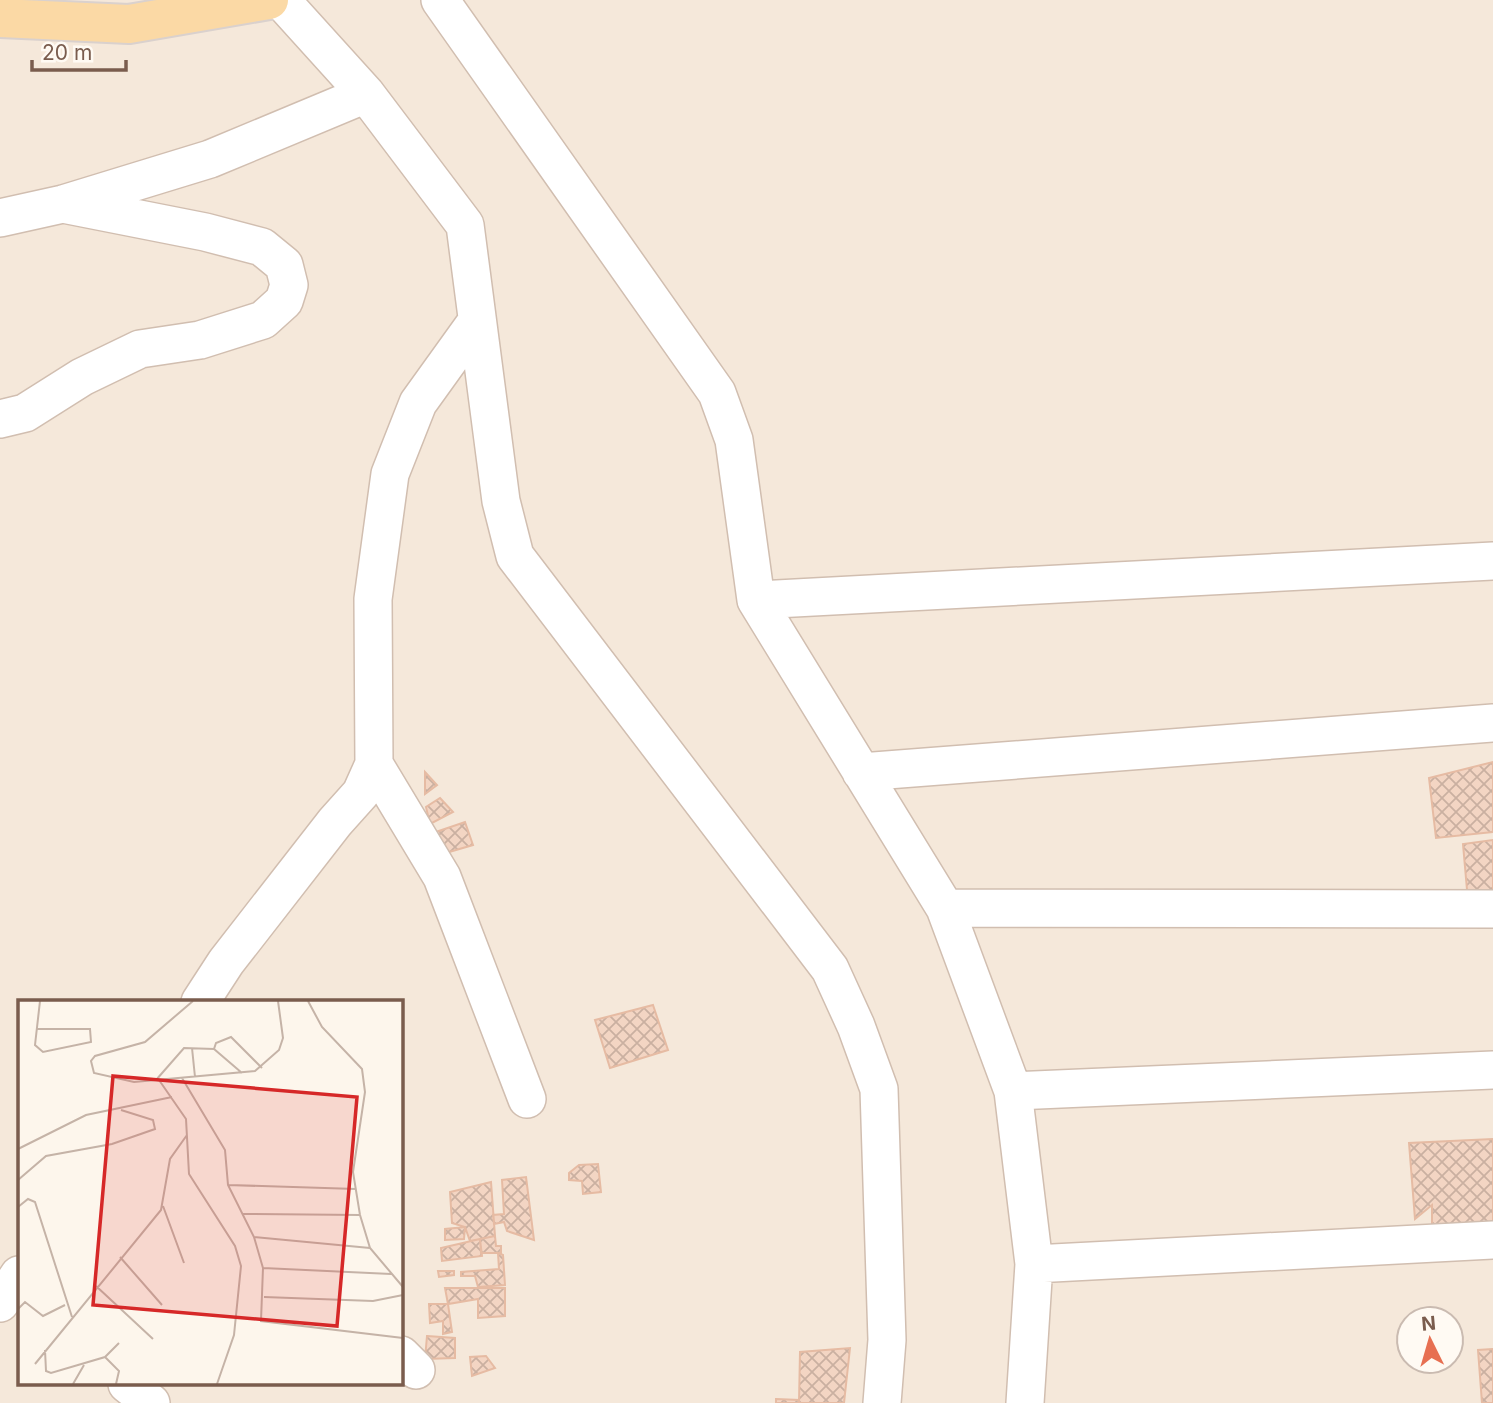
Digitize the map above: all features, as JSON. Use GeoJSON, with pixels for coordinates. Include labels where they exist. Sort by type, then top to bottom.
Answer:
{"type":"FeatureCollection","features":[{"type":"Feature","properties":{"kind":"main road"},"geometry":{"type":"LineString","coordinates":[[0,18],[129,24],[269,0]]}},
{"type":"Feature","properties":{"kind":"street"},"geometry":{"type":"LineString","coordinates":[[269,0],[366,94],[465,225],[501,501],[515,556],[830,969],[856,1026],[879,1089],[887,1340],[882,1403]]}},
{"type":"Feature","properties":{"kind":"street"},"geometry":{"type":"LineString","coordinates":[[440,0],[717,393],[734,440],[756,600],[945,908],[1013,1091],[1034,1264],[1025,1403]]}},
{"type":"Feature","properties":{"kind":"street"},"geometry":{"type":"LineString","coordinates":[[0,218],[63,204],[210,159],[366,94]]}},
{"type":"Feature","properties":{"kind":"street"},"geometry":{"type":"LineString","coordinates":[[0,419],[25,413],[82,377],[140,349],[200,340],[263,320],[284,301],[289,285],[284,265],[262,247],[205,232],[63,204]]}},
{"type":"Feature","properties":{"kind":"street"},"geometry":{"type":"LineString","coordinates":[[201,1000],[226,962],[335,822],[361,793],[374,764],[373,599],[390,474],[418,403],[477,321]]}},
{"type":"Feature","properties":{"kind":"street"},"geometry":{"type":"LineString","coordinates":[[756,600],[1493,561]]}},
{"type":"Feature","properties":{"kind":"street"},"geometry":{"type":"LineString","coordinates":[[862,772],[1493,723]]}},
{"type":"Feature","properties":{"kind":"street"},"geometry":{"type":"LineString","coordinates":[[374,764],[442,877],[527,1099]]}},
{"type":"Feature","properties":{"kind":"street"},"geometry":{"type":"LineString","coordinates":[[945,908],[1493,909]]}},
{"type":"Feature","properties":{"kind":"street"},"geometry":{"type":"LineString","coordinates":[[1013,1091],[1493,1070]]}},
{"type":"Feature","properties":{"kind":"street"},"geometry":{"type":"LineString","coordinates":[[1034,1264],[1493,1240]]}},
{"type":"Feature","properties":{"kind":"street"},"geometry":{"type":"LineString","coordinates":[[130,1386],[151,1403]]}},
{"type":"Feature","properties":{"kind":"shaded area"},"geometry":{"type":"Polygon","coordinates":[[[0,0],[1493,0],[1493,1403],[0,1403],[0,0]]]}},
{"type":"Feature","properties":{"kind":"building"},"geometry":{"type":"Polygon","coordinates":[[[1493,762],[1493,832],[1436,838],[1429,778],[1493,762]]]}},
{"type":"Feature","properties":{"kind":"building"},"geometry":{"type":"Polygon","coordinates":[[[425,772],[437,785],[425,794],[425,772]]]}},
{"type":"Feature","properties":{"kind":"building"},"geometry":{"type":"Polygon","coordinates":[[[440,798],[453,812],[430,824],[426,807],[440,798]]]}},
{"type":"Feature","properties":{"kind":"building"},"geometry":{"type":"Polygon","coordinates":[[[465,822],[473,845],[439,855],[433,833],[465,822]]]}},
{"type":"Feature","properties":{"kind":"building"},"geometry":{"type":"Polygon","coordinates":[[[1493,840],[1493,901],[1468,901],[1463,844],[1493,840]]]}},
{"type":"Feature","properties":{"kind":"building"},"geometry":{"type":"Polygon","coordinates":[[[653,1005],[668,1050],[610,1068],[595,1020],[653,1005]]]}},
{"type":"Feature","properties":{"kind":"building"},"geometry":{"type":"Polygon","coordinates":[[[1493,1139],[1493,1231],[1467,1231],[1432,1224],[1432,1205],[1415,1219],[1409,1143],[1493,1139]]]}},
{"type":"Feature","properties":{"kind":"building"},"geometry":{"type":"Polygon","coordinates":[[[598,1164],[601,1192],[583,1194],[582,1181],[569,1180],[569,1173],[579,1165],[598,1164]]]}},
{"type":"Feature","properties":{"kind":"building"},"geometry":{"type":"Polygon","coordinates":[[[526,1177],[534,1240],[507,1231],[504,1222],[494,1224],[493,1215],[504,1214],[502,1180],[526,1177]]]}},
{"type":"Feature","properties":{"kind":"building"},"geometry":{"type":"Polygon","coordinates":[[[491,1182],[495,1236],[470,1241],[465,1227],[452,1223],[450,1192],[491,1182]]]}},
{"type":"Feature","properties":{"kind":"building"},"geometry":{"type":"Polygon","coordinates":[[[465,1227],[464,1239],[445,1240],[445,1229],[465,1227]]]}},
{"type":"Feature","properties":{"kind":"building"},"geometry":{"type":"Polygon","coordinates":[[[495,1236],[496,1246],[501,1246],[501,1253],[481,1253],[480,1239],[495,1236]]]}},
{"type":"Feature","properties":{"kind":"building"},"geometry":{"type":"Polygon","coordinates":[[[480,1239],[482,1256],[442,1261],[441,1248],[480,1239]]]}},
{"type":"Feature","properties":{"kind":"building"},"geometry":{"type":"Polygon","coordinates":[[[498,1253],[503,1255],[505,1285],[478,1287],[475,1276],[461,1276],[461,1272],[499,1269],[498,1253]]]}},
{"type":"Feature","properties":{"kind":"building"},"geometry":{"type":"Polygon","coordinates":[[[438,1271],[454,1271],[454,1275],[439,1277],[438,1271]]]}},
{"type":"Feature","properties":{"kind":"building"},"geometry":{"type":"Polygon","coordinates":[[[445,1288],[505,1288],[505,1316],[478,1318],[478,1299],[448,1304],[445,1288]]]}},
{"type":"Feature","properties":{"kind":"building"},"geometry":{"type":"Polygon","coordinates":[[[429,1304],[448,1304],[452,1332],[443,1334],[443,1321],[430,1323],[429,1304]]]}},
{"type":"Feature","properties":{"kind":"building"},"geometry":{"type":"Polygon","coordinates":[[[427,1336],[455,1338],[455,1358],[425,1359],[427,1336]]]}},
{"type":"Feature","properties":{"kind":"building"},"geometry":{"type":"Polygon","coordinates":[[[850,1348],[844,1403],[799,1403],[800,1352],[850,1348]]]}},
{"type":"Feature","properties":{"kind":"building"},"geometry":{"type":"Polygon","coordinates":[[[1493,1349],[1493,1403],[1482,1403],[1478,1350],[1493,1349]]]}},
{"type":"Feature","properties":{"kind":"building"},"geometry":{"type":"Polygon","coordinates":[[[486,1356],[495,1368],[472,1376],[470,1357],[486,1356]]]}},
{"type":"Feature","properties":{"kind":"building"},"geometry":{"type":"Polygon","coordinates":[[[776,1399],[799,1400],[799,1403],[776,1403],[776,1399]]]}}]}
